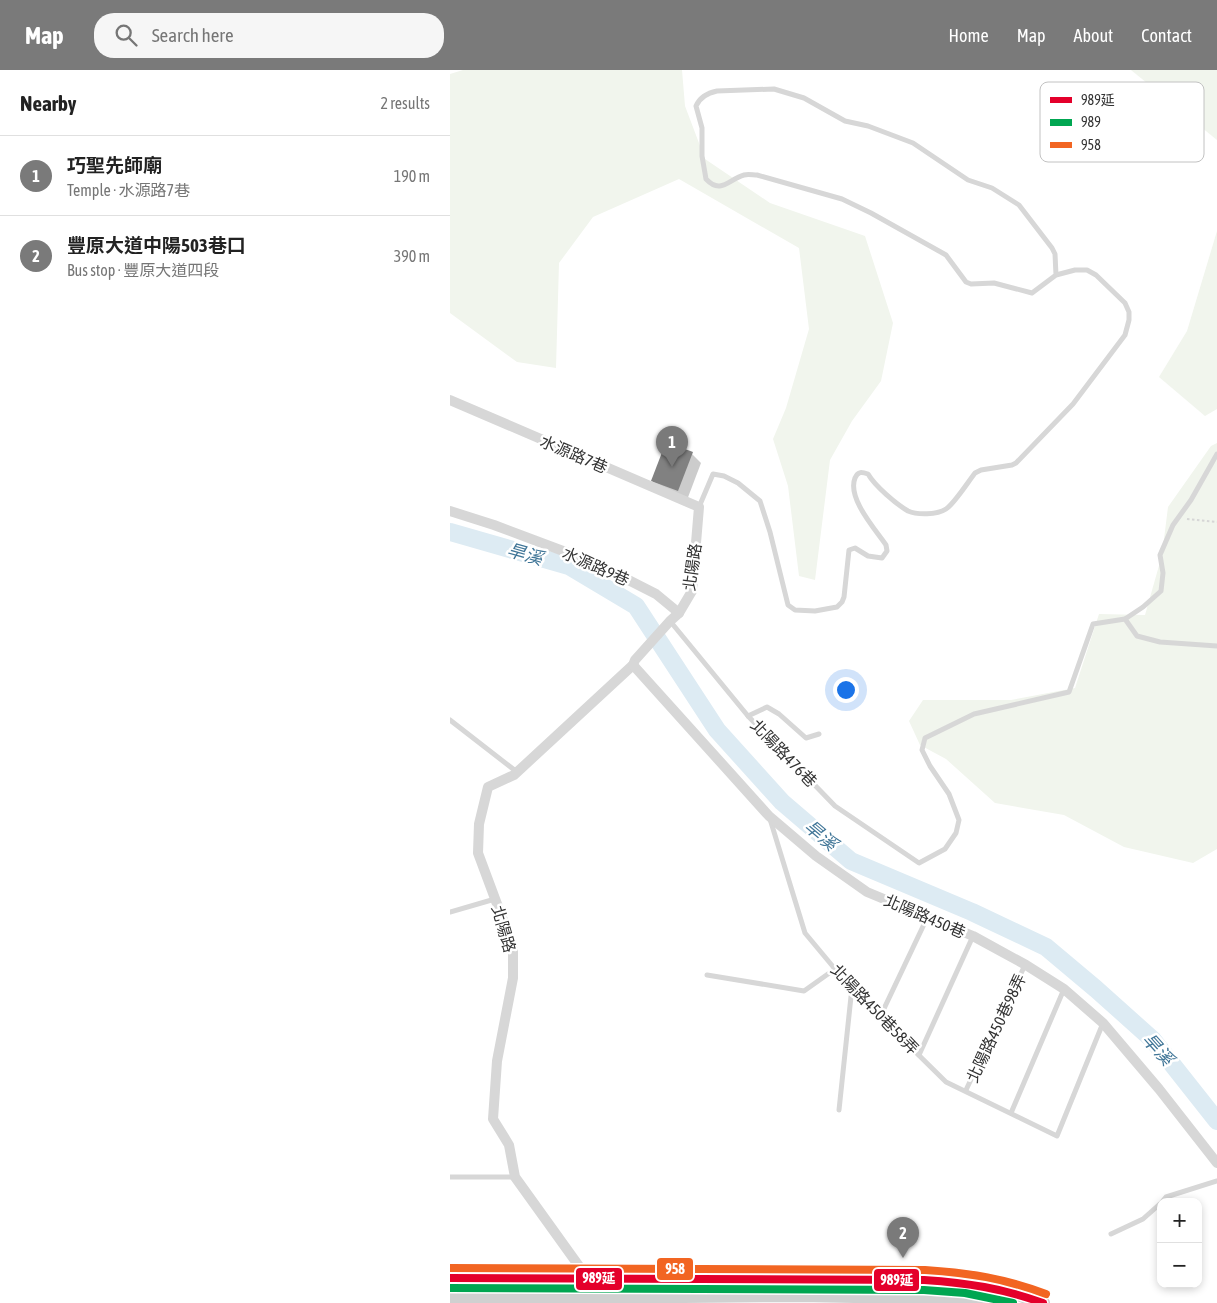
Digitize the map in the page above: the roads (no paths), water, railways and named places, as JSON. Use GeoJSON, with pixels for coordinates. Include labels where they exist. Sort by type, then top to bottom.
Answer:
{"type":"FeatureCollection","features":[{"type":"Feature","properties":{"kind":"street","name":"水源路7巷"},"geometry":{"type":"LineString","coordinates":[[450,400],[699,508]]}},
{"type":"Feature","properties":{"kind":"street","name":"北陽路"},"geometry":{"type":"LineString","coordinates":[[603,1296],[589,1280],[516,1177],[509,1145],[493,1119],[497,1061],[513,978],[513,947],[478,853],[479,824],[488,787],[514,775],[634,663],[670,620],[679,613],[692,590],[699,508]]}},
{"type":"Feature","properties":{"kind":"street","name":"水源路9巷"},"geometry":{"type":"LineString","coordinates":[[450,511],[494,525],[595,563],[656,594],[679,613]]}},
{"type":"Feature","properties":{"kind":"street","name":"北陽路450巷"},"geometry":{"type":"LineString","coordinates":[[634,663],[769,816],[816,856],[867,892],[973,936],[1026,965],[1064,989],[1103,1023],[1159,1089],[1217,1163]]}},
{"type":"Feature","properties":{"kind":"street"},"geometry":{"type":"LineString","coordinates":[[450,1278],[924,1280],[966,1283],[1012,1292],[1043,1303]]}},
{"type":"Feature","properties":{"kind":"street"},"geometry":{"type":"LineString","coordinates":[[646,1299],[647,1278]]}},
{"type":"Feature","properties":{"kind":"street"},"geometry":{"type":"LineString","coordinates":[[450,1298],[603,1296],[646,1299],[886,1296],[980,1303]]}},
{"type":"Feature","properties":{"kind":"lane"},"geometry":{"type":"LineString","coordinates":[[699,508],[713,474],[724,476],[738,483],[760,501],[770,532],[788,605],[795,610],[815,611],[837,607],[844,597],[849,550],[855,548],[868,556],[882,558],[886,555],[887,551],[886,544],[856,499],[854,480],[859,473],[868,474],[896,502],[909,512],[937,512],[947,508],[975,473],[1016,462],[1073,404],[1124,335],[1129,320],[1125,303],[1096,275],[1087,270],[1056,275],[1032,293],[994,283],[971,284],[966,282],[946,255],[842,199],[757,175],[743,175],[725,185],[714,186],[706,179],[702,156],[702,128],[697,112],[698,102],[709,93],[716,91],[774,89],[804,98],[845,121],[868,126],[913,143],[968,180],[992,188],[1019,205],[1052,248],[1055,254],[1056,275]]}},
{"type":"Feature","properties":{"kind":"lane"},"geometry":{"type":"LineString","coordinates":[[1217,454],[1191,500],[1173,525],[1160,555],[1163,572],[1161,590],[1125,619],[1137,636],[1160,642],[1217,646]]}},
{"type":"Feature","properties":{"kind":"lane","name":"北陽路476巷"},"geometry":{"type":"LineString","coordinates":[[670,620],[748,716],[835,806],[919,863],[945,849],[956,832],[959,820],[949,794],[930,766],[922,750],[925,738],[974,714],[1068,692],[1093,624],[1125,619]]}},
{"type":"Feature","properties":{"kind":"lane"},"geometry":{"type":"LineString","coordinates":[[748,716],[767,707],[779,714],[806,738],[819,734]]}},
{"type":"Feature","properties":{"kind":"lane"},"geometry":{"type":"LineString","coordinates":[[450,720],[517,772]]}},
{"type":"Feature","properties":{"kind":"lane","name":"北陽路450巷58弄"},"geometry":{"type":"LineString","coordinates":[[769,816],[805,934],[852,987],[946,1082],[966,1090],[1057,1136],[1103,1023]]}},
{"type":"Feature","properties":{"kind":"lane"},"geometry":{"type":"LineString","coordinates":[[450,912],[495,899]]}},
{"type":"Feature","properties":{"kind":"lane"},"geometry":{"type":"LineString","coordinates":[[880,1016],[927,918]]}},
{"type":"Feature","properties":{"kind":"lane"},"geometry":{"type":"LineString","coordinates":[[919,1055],[973,936]]}},
{"type":"Feature","properties":{"kind":"lane","name":"北陽路450巷98弄"},"geometry":{"type":"LineString","coordinates":[[966,1090],[1026,965]]}},
{"type":"Feature","properties":{"kind":"lane"},"geometry":{"type":"LineString","coordinates":[[707,975],[804,991],[835,969]]}},
{"type":"Feature","properties":{"kind":"lane"},"geometry":{"type":"LineString","coordinates":[[839,1110],[852,987]]}},
{"type":"Feature","properties":{"kind":"lane"},"geometry":{"type":"LineString","coordinates":[[1011,1113],[1064,989]]}},
{"type":"Feature","properties":{"kind":"lane"},"geometry":{"type":"LineString","coordinates":[[450,1176],[516,1177]]}},
{"type":"Feature","properties":{"kind":"lane"},"geometry":{"type":"LineString","coordinates":[[1165,1198],[1217,1181]]}},
{"type":"Feature","properties":{"kind":"lane"},"geometry":{"type":"LineString","coordinates":[[1111,1234],[1143,1219],[1157,1206]]}},
{"type":"Feature","properties":{"kind":"waterway","name":"旱溪"},"geometry":{"type":"LineString","coordinates":[[450,532],[569,566],[636,606],[717,730],[782,802],[851,861],[972,912],[1046,947],[1153,1040],[1217,1121]]}},
{"type":"Feature","properties":{"kind":"place","name":"巧聖先師廟"},"geometry":{"type":"Point","coordinates":[672,467]}},
{"type":"Feature","properties":{"kind":"place","name":"豐原大道中陽503巷口"},"geometry":{"type":"Point","coordinates":[903,1258]}}]}
